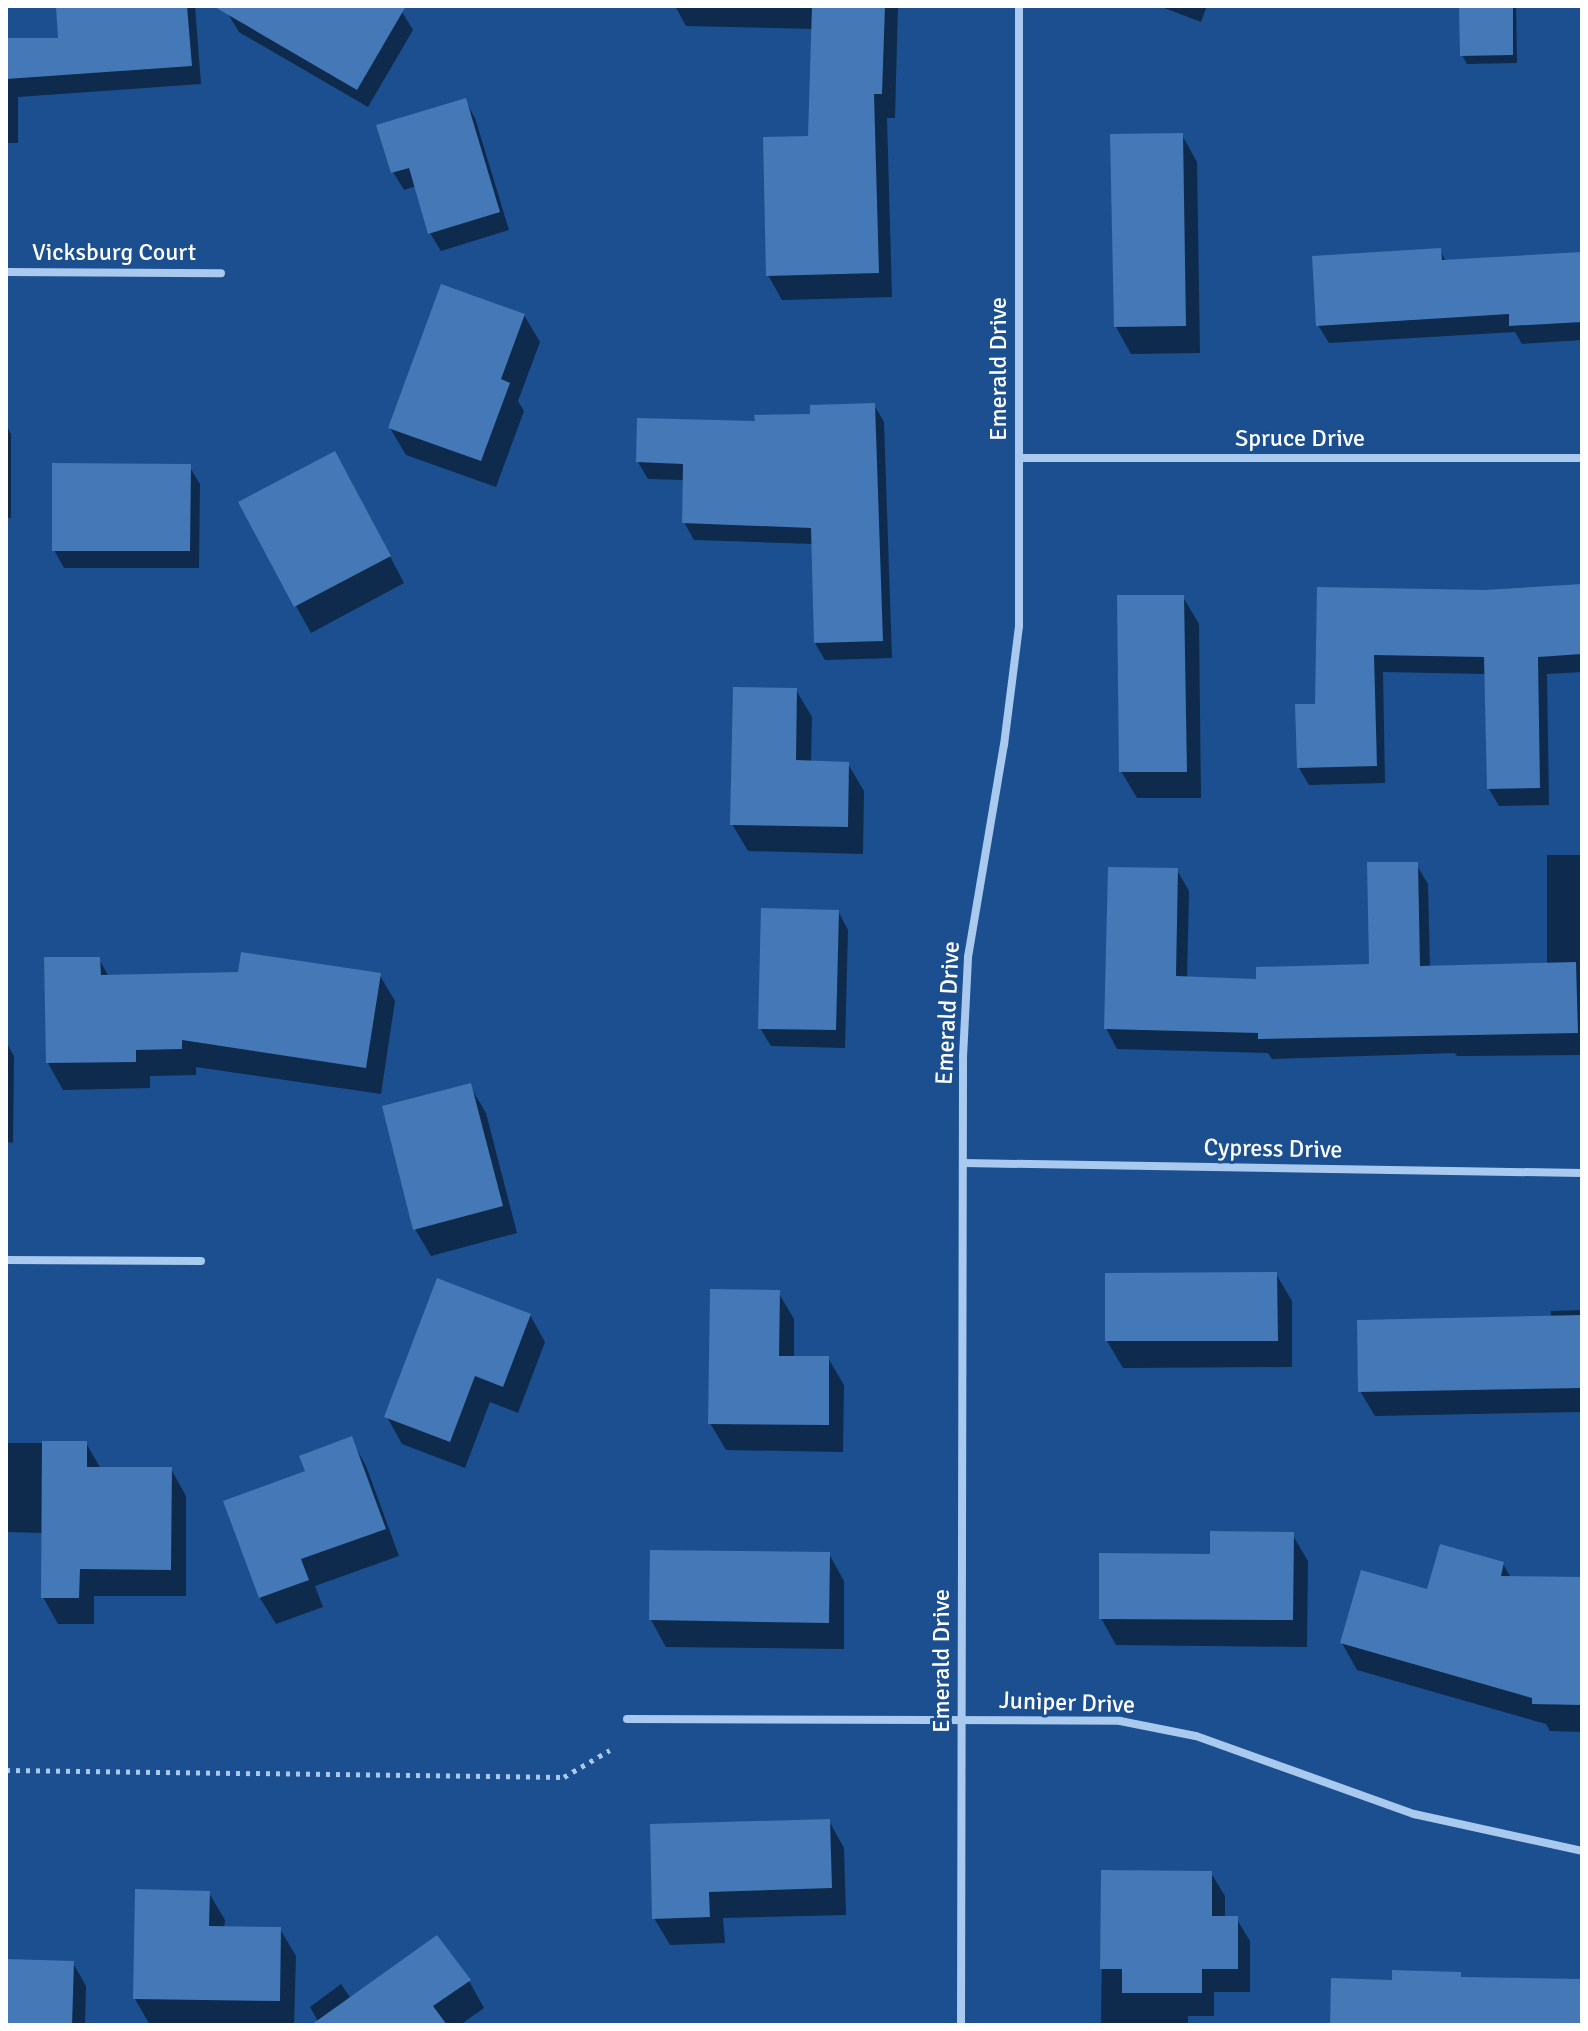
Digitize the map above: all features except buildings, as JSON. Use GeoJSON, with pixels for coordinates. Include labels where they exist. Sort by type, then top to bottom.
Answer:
{"type":"FeatureCollection","features":[{"type":"Feature","properties":{"kind":"street","name":"Emerald Drive"},"geometry":{"type":"LineString","coordinates":[[961,2025],[963,1163],[968,957],[1004,745],[1019,626],[1019,6]]}},
{"type":"Feature","properties":{"kind":"street","name":"Vicksburg Court"},"geometry":{"type":"LineString","coordinates":[[6,272],[221,273]]}},
{"type":"Feature","properties":{"kind":"street","name":"Spruce Drive"},"geometry":{"type":"LineString","coordinates":[[1019,458],[1582,458]]}},
{"type":"Feature","properties":{"kind":"street","name":"Cypress Drive"},"geometry":{"type":"LineString","coordinates":[[963,1163],[1582,1173]]}},
{"type":"Feature","properties":{"kind":"street"},"geometry":{"type":"LineString","coordinates":[[6,1260],[201,1261]]}},
{"type":"Feature","properties":{"kind":"street","name":"Juniper Drive"},"geometry":{"type":"LineString","coordinates":[[627,1719],[1120,1721],[1196,1736],[1414,1814],[1582,1851]]}},
{"type":"Feature","properties":{"kind":"path"},"geometry":{"type":"LineString","coordinates":[[6,1770],[564,1777],[610,1750]]}}]}
